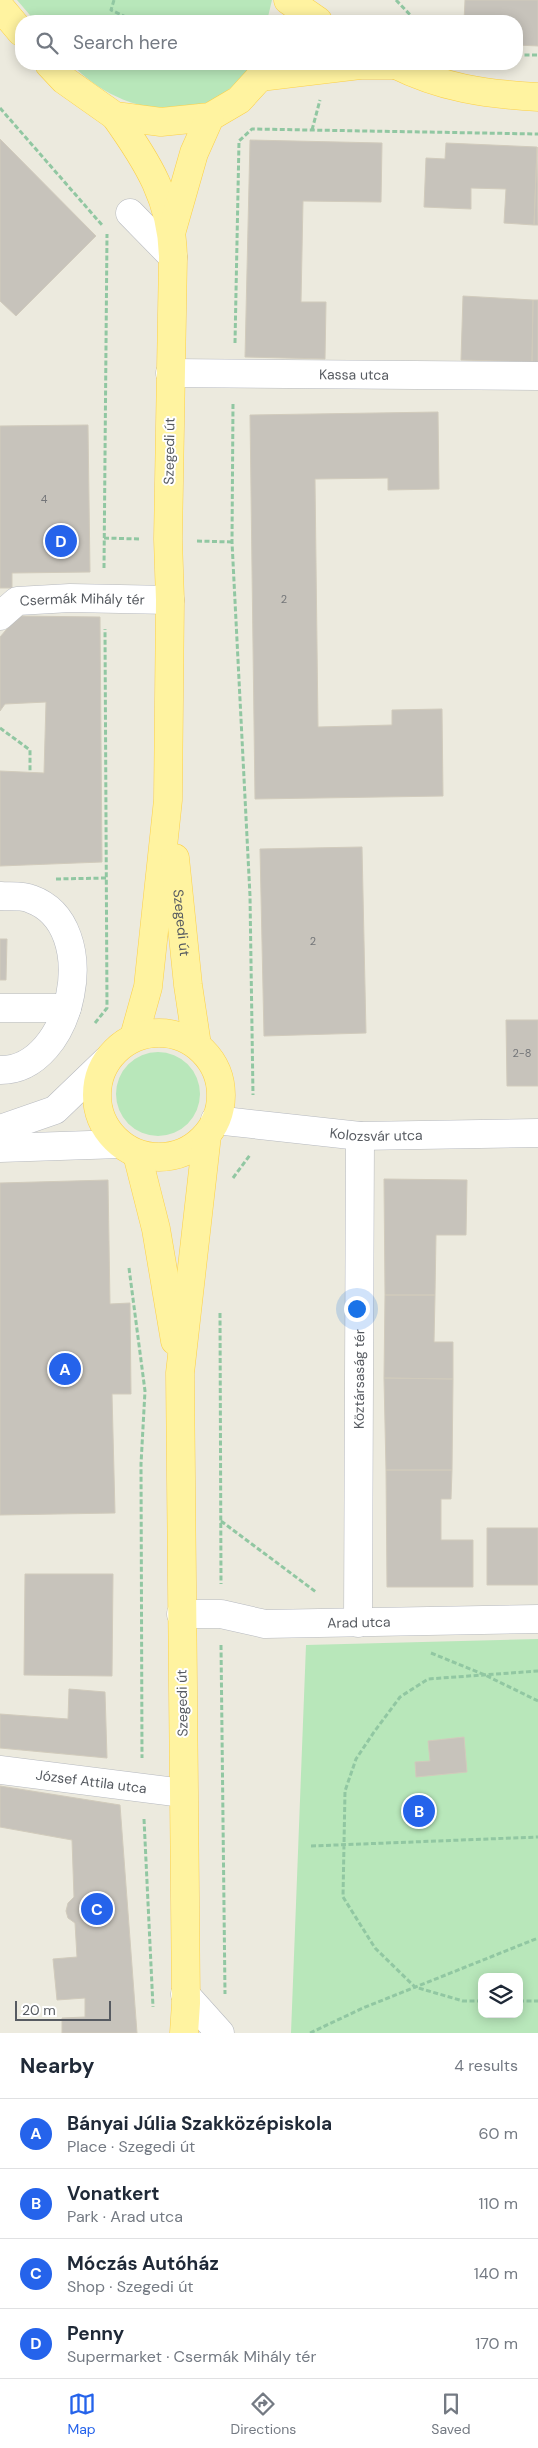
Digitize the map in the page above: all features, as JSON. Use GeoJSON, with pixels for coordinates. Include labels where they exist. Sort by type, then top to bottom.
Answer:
{"type":"FeatureCollection","features":[{"type":"Feature","properties":{"kind":"main road"},"geometry":{"type":"LineString","coordinates":[[282,15],[284,0]]}},
{"type":"Feature","properties":{"kind":"main road"},"geometry":{"type":"LineString","coordinates":[[288,0],[309,15]]}},
{"type":"Feature","properties":{"kind":"main road"},"geometry":{"type":"LineString","coordinates":[[0,8],[15,25]]}},
{"type":"Feature","properties":{"kind":"main road"},"geometry":{"type":"LineString","coordinates":[[55,70],[64,80],[115,116],[161,122],[210,117],[239,100],[263,70]]}},
{"type":"Feature","properties":{"kind":"main road"},"geometry":{"type":"LineString","coordinates":[[410,70],[454,88],[538,97]]}},
{"type":"Feature","properties":{"kind":"main road","name":"Szegedi út"},"geometry":{"type":"LineString","coordinates":[[115,116],[142,154],[155,178],[172,230],[173,257],[168,539],[170,600],[168,800],[148,987],[134,1037]]}},
{"type":"Feature","properties":{"kind":"main road"},"geometry":{"type":"LineString","coordinates":[[172,230],[194,153],[210,117]]}},
{"type":"Feature","properties":{"kind":"main road","name":"Szegedi út"},"geometry":{"type":"LineString","coordinates":[[168,800],[188,985],[197,1045]]}},
{"type":"Feature","properties":{"kind":"main road"},"geometry":{"type":"LineString","coordinates":[[159,1032],[179,1036],[197,1045],[211,1061],[219,1080],[221,1100],[211,1128],[183,1152],[162,1157],[129,1149],[111,1135],[101,1118],[96,1098],[98,1078],[107,1060],[121,1045],[134,1037],[159,1032]]}},
{"type":"Feature","properties":{"kind":"main road","name":"Szegedi út"},"geometry":{"type":"LineString","coordinates":[[184,2033],[180,1373],[211,1128]]}},
{"type":"Feature","properties":{"kind":"main road","name":"Szegedi út"},"geometry":{"type":"LineString","coordinates":[[129,1149],[156,1228],[180,1373]]}},
{"type":"Feature","properties":{"kind":"street"},"geometry":{"type":"LineString","coordinates":[[130,213],[173,257]]}},
{"type":"Feature","properties":{"kind":"street","name":"Kassa utca"},"geometry":{"type":"LineString","coordinates":[[170,373],[538,376]]}},
{"type":"Feature","properties":{"kind":"street","name":"Csermák Mihály tér"},"geometry":{"type":"LineString","coordinates":[[0,616],[17,601],[70,598],[170,600]]}},
{"type":"Feature","properties":{"kind":"street"},"geometry":{"type":"LineString","coordinates":[[0,896],[29,898],[46,906],[60,920],[68,935],[73,952],[73,977],[67,1008],[46,1049],[29,1064],[0,1070]]}},
{"type":"Feature","properties":{"kind":"street"},"geometry":{"type":"LineString","coordinates":[[0,1008],[67,1008]]}},
{"type":"Feature","properties":{"kind":"street"},"geometry":{"type":"LineString","coordinates":[[0,1129],[55,1110],[107,1060]]}},
{"type":"Feature","properties":{"kind":"street","name":"Kolozsvár utca"},"geometry":{"type":"LineString","coordinates":[[211,1128],[253,1124],[360,1136],[538,1133]]}},
{"type":"Feature","properties":{"kind":"street","name":"Köztársaság tér"},"geometry":{"type":"LineString","coordinates":[[358,1623],[360,1136]]}},
{"type":"Feature","properties":{"kind":"street"},"geometry":{"type":"LineString","coordinates":[[0,1148],[129,1149]]}},
{"type":"Feature","properties":{"kind":"street","name":"Arad utca"},"geometry":{"type":"LineString","coordinates":[[181,1614],[221,1614],[265,1624],[538,1619]]}},
{"type":"Feature","properties":{"kind":"street","name":"József Attila utca"},"geometry":{"type":"LineString","coordinates":[[0,1770],[184,1792]]}},
{"type":"Feature","properties":{"kind":"street"},"geometry":{"type":"LineString","coordinates":[[185,1994],[220,2033]]}},
{"type":"Feature","properties":{"kind":"path"},"geometry":{"type":"LineString","coordinates":[[114,0],[111,10],[121,15]]}},
{"type":"Feature","properties":{"kind":"path"},"geometry":{"type":"LineString","coordinates":[[396,0],[410,15]]}},
{"type":"Feature","properties":{"kind":"path"},"geometry":{"type":"LineString","coordinates":[[523,55],[538,55]]}},
{"type":"Feature","properties":{"kind":"path"},"geometry":{"type":"LineString","coordinates":[[0,108],[107,231],[104,538]]}},
{"type":"Feature","properties":{"kind":"path"},"geometry":{"type":"LineString","coordinates":[[229,1184],[254,1149],[250,896],[232,542],[239,141],[252,130],[538,134]]}},
{"type":"Feature","properties":{"kind":"path"},"geometry":{"type":"LineString","coordinates":[[89,1031],[107,1008],[105,600]]}},
{"type":"Feature","properties":{"kind":"path"},"geometry":{"type":"LineString","coordinates":[[0,728],[30,750],[30,772]]}},
{"type":"Feature","properties":{"kind":"path"},"geometry":{"type":"LineString","coordinates":[[48,879],[106,878]]}},
{"type":"Feature","properties":{"kind":"path"},"geometry":{"type":"LineString","coordinates":[[129,1264],[145,1391],[141,1464],[143,1786],[153,2013]]}},
{"type":"Feature","properties":{"kind":"path"},"geometry":{"type":"LineString","coordinates":[[220,1305],[220,1520],[225,1998]]}},
{"type":"Feature","properties":{"kind":"path"},"geometry":{"type":"LineString","coordinates":[[220,1520],[320,1594]]}},
{"type":"Feature","properties":{"kind":"path"},"geometry":{"type":"LineString","coordinates":[[422,1649],[485,1675],[538,1701]]}},
{"type":"Feature","properties":{"kind":"path"},"geometry":{"type":"LineString","coordinates":[[478,2001],[464,2001],[415,1987],[375,1948],[343,1897],[345,1791],[356,1759],[400,1697],[428,1679],[538,1672]]}},
{"type":"Feature","properties":{"kind":"path"},"geometry":{"type":"LineString","coordinates":[[311,1846],[538,1837]]}},
{"type":"Feature","properties":{"kind":"path"},"geometry":{"type":"LineString","coordinates":[[310,2033],[363,2008],[538,1938]]}},
{"type":"Feature","properties":{"kind":"path"},"geometry":{"type":"LineString","coordinates":[[523,2001],[538,2001]]}},
{"type":"Feature","properties":{"kind":"green space"},"geometry":{"type":"Polygon","coordinates":[[[17,0],[272,0],[268,15],[30,15],[17,0]]]}},
{"type":"Feature","properties":{"kind":"green space"},"geometry":{"type":"Polygon","coordinates":[[[78,70],[248,70],[235,84],[216,98],[196,106],[173,109],[129,102],[107,92],[78,70]]]}},
{"type":"Feature","properties":{"kind":"green space"},"geometry":{"type":"Polygon","coordinates":[[[150,1052],[166,1052],[182,1059],[193,1070],[200,1086],[197,1110],[188,1124],[182,1129],[166,1136],[150,1136],[134,1129],[123,1118],[116,1102],[116,1086],[123,1070],[134,1059],[150,1052]]]}},
{"type":"Feature","properties":{"kind":"green space"},"geometry":{"type":"Polygon","coordinates":[[[538,1639],[538,2033],[291,2033],[306,1645],[538,1639]]]}},
{"type":"Feature","properties":{"kind":"building"},"geometry":{"type":"Polygon","coordinates":[[[465,0],[538,0],[538,46],[523,45],[523,15],[464,15],[465,0]]]}},
{"type":"Feature","properties":{"kind":"building"},"geometry":{"type":"Polygon","coordinates":[[[0,139],[96,236],[16,316],[0,301],[0,139]]]}},
{"type":"Feature","properties":{"kind":"building"},"geometry":{"type":"Polygon","coordinates":[[[250,140],[382,143],[381,202],[303,201],[301,302],[326,302],[325,359],[245,357],[250,140]]]}},
{"type":"Feature","properties":{"kind":"building"},"geometry":{"type":"Polygon","coordinates":[[[446,143],[537,147],[534,225],[504,223],[506,189],[471,188],[471,209],[424,207],[426,158],[445,159],[446,143]]]}},
{"type":"Feature","properties":{"kind":"building"},"geometry":{"type":"Polygon","coordinates":[[[537,147],[538,225],[534,225],[537,147]]]}},
{"type":"Feature","properties":{"kind":"building"},"geometry":{"type":"Polygon","coordinates":[[[463,296],[533,300],[532,362],[461,360],[463,296]]]}},
{"type":"Feature","properties":{"kind":"building"},"geometry":{"type":"Polygon","coordinates":[[[533,300],[538,300],[538,362],[532,362],[533,300]]]}},
{"type":"Feature","properties":{"kind":"building"},"geometry":{"type":"Polygon","coordinates":[[[438,412],[439,489],[388,490],[388,478],[315,479],[318,727],[392,725],[392,710],[442,709],[443,796],[255,799],[250,415],[438,412]]]}},
{"type":"Feature","properties":{"kind":"building"},"geometry":{"type":"Polygon","coordinates":[[[88,425],[90,572],[12,573],[12,588],[0,588],[0,426],[88,425]]]}},
{"type":"Feature","properties":{"kind":"building"},"geometry":{"type":"Polygon","coordinates":[[[18,616],[100,617],[102,862],[0,866],[0,771],[44,773],[46,702],[5,704],[0,711],[0,637],[18,616]]]}},
{"type":"Feature","properties":{"kind":"building"},"geometry":{"type":"Polygon","coordinates":[[[362,847],[366,1033],[264,1036],[260,849],[362,847]]]}},
{"type":"Feature","properties":{"kind":"building"},"geometry":{"type":"Polygon","coordinates":[[[0,939],[7,939],[6,980],[0,980],[0,939]]]}},
{"type":"Feature","properties":{"kind":"building"},"geometry":{"type":"Polygon","coordinates":[[[506,1020],[538,1020],[538,1086],[507,1086],[506,1020]]]}},
{"type":"Feature","properties":{"kind":"building"},"geometry":{"type":"Polygon","coordinates":[[[384,1179],[467,1180],[466,1235],[436,1235],[435,1295],[385,1295],[384,1179]]]}},
{"type":"Feature","properties":{"kind":"building"},"geometry":{"type":"Polygon","coordinates":[[[108,1180],[110,1304],[130,1303],[131,1394],[112,1394],[115,1513],[0,1515],[0,1183],[108,1180]]]}},
{"type":"Feature","properties":{"kind":"building"},"geometry":{"type":"Polygon","coordinates":[[[385,1295],[435,1295],[434,1342],[453,1342],[453,1379],[384,1378],[385,1295]]]}},
{"type":"Feature","properties":{"kind":"building"},"geometry":{"type":"Polygon","coordinates":[[[384,1378],[453,1379],[452,1470],[386,1470],[384,1378]]]}},
{"type":"Feature","properties":{"kind":"building"},"geometry":{"type":"Polygon","coordinates":[[[386,1470],[452,1470],[451,1499],[441,1499],[441,1540],[473,1540],[473,1587],[387,1587],[386,1470]]]}},
{"type":"Feature","properties":{"kind":"building"},"geometry":{"type":"Polygon","coordinates":[[[487,1528],[538,1528],[538,1585],[487,1585],[487,1528]]]}},
{"type":"Feature","properties":{"kind":"building"},"geometry":{"type":"Polygon","coordinates":[[[25,1574],[113,1574],[112,1676],[24,1675],[25,1574]]]}},
{"type":"Feature","properties":{"kind":"building"},"geometry":{"type":"Polygon","coordinates":[[[69,1689],[105,1692],[107,1758],[0,1748],[0,1714],[68,1719],[69,1689]]]}},
{"type":"Feature","properties":{"kind":"building"},"geometry":{"type":"Polygon","coordinates":[[[464,1737],[467,1772],[416,1777],[415,1762],[430,1761],[428,1741],[464,1737]]]}},
{"type":"Feature","properties":{"kind":"building"},"geometry":{"type":"Polygon","coordinates":[[[0,1786],[120,1805],[137,2033],[62,2033],[62,2018],[85,2017],[85,1998],[57,2000],[53,1959],[77,1957],[75,1923],[68,1918],[66,1911],[68,1903],[74,1897],[72,1840],[0,1827],[0,1786]]]}},
{"type":"Feature","properties":{"kind":"place","name":"Penny"},"geometry":{"type":"Point","coordinates":[61,541]}},
{"type":"Feature","properties":{"kind":"place","name":"Bányai Júlia Szakközépiskola"},"geometry":{"type":"Point","coordinates":[65,1369]}},
{"type":"Feature","properties":{"kind":"place","name":"Vonatkert"},"geometry":{"type":"Point","coordinates":[419,1811]}},
{"type":"Feature","properties":{"kind":"place","name":"Móczás Autóház"},"geometry":{"type":"Point","coordinates":[97,1909]}}]}
